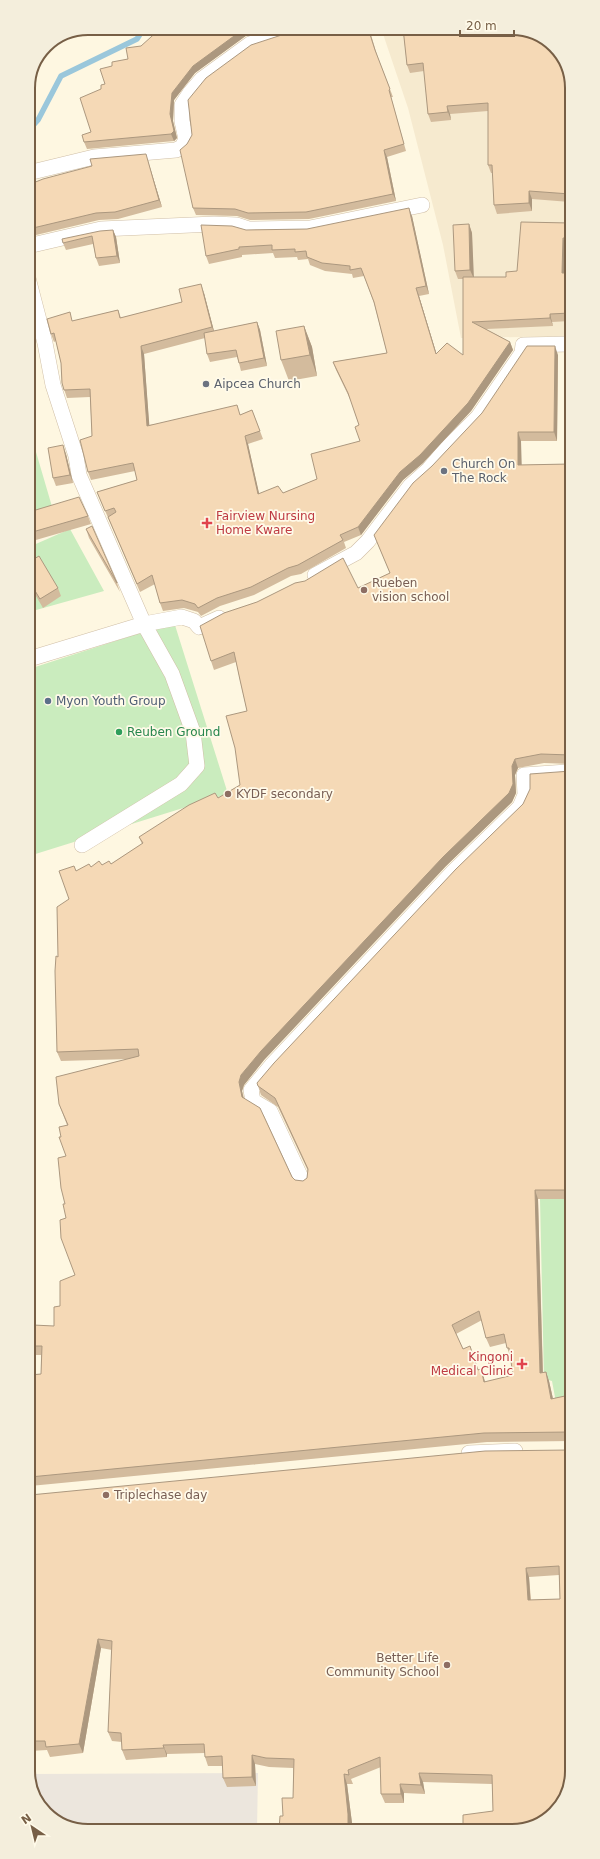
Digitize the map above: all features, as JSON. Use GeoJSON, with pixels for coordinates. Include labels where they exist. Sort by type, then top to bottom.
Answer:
{"type":"FeatureCollection","features":[{"type":"Feature","properties":{"kind":"street"},"geometry":{"type":"LineString","coordinates":[[35,171],[94,157],[176,150],[182,147],[186,139],[182,121],[182,105],[202,79],[250,44],[279,35]]}},
{"type":"Feature","properties":{"kind":"street"},"geometry":{"type":"LineString","coordinates":[[35,244],[101,229],[214,224],[237,225],[250,229],[310,228],[422,205]]}},
{"type":"Feature","properties":{"kind":"street"},"geometry":{"type":"LineString","coordinates":[[35,305],[45,343],[53,385],[76,456],[79,475],[144,624],[172,674],[193,732],[197,766],[181,784],[82,845]]}},
{"type":"Feature","properties":{"kind":"street"},"geometry":{"type":"LineString","coordinates":[[304,582],[338,561],[356,553],[368,541],[410,486],[429,469],[447,448],[478,417],[522,353],[523,345],[565,344]]}},
{"type":"Feature","properties":{"kind":"street"},"geometry":{"type":"LineString","coordinates":[[35,657],[144,624],[182,617],[194,621],[198,627],[229,612]]}},
{"type":"Feature","properties":{"kind":"street"},"geometry":{"type":"LineString","coordinates":[[303,1182],[270,1111],[253,1101],[251,1090],[271,1066],[453,872],[520,807],[525,795],[524,775],[544,772],[565,772]]}},
{"type":"Feature","properties":{"kind":"street"},"geometry":{"type":"LineString","coordinates":[[458,1454],[488,1451],[526,1451]]}},
{"type":"Feature","properties":{"kind":"shaded area"},"geometry":{"type":"Polygon","coordinates":[[[383,35],[522,36],[527,38],[560,64],[565,81],[565,336],[461,338],[443,245],[408,108],[383,35]]]}},
{"type":"Feature","properties":{"kind":"shaded area"},"geometry":{"type":"Polygon","coordinates":[[[258,1773],[257,1824],[85,1824],[74,1822],[59,1815],[52,1810],[52,1807],[48,1806],[42,1798],[35,1774],[258,1773]]]}},
{"type":"Feature","properties":{"kind":"green space"},"geometry":{"type":"Polygon","coordinates":[[[35,445],[36,452],[58,527],[35,539],[35,445]]]}},
{"type":"Feature","properties":{"kind":"green space"},"geometry":{"type":"Polygon","coordinates":[[[70,529],[104,591],[35,610],[35,544],[70,529]]]}},
{"type":"Feature","properties":{"kind":"green space","name":"Reuben Ground"},"geometry":{"type":"Polygon","coordinates":[[[174,622],[228,794],[35,854],[35,667],[174,622]]]}},
{"type":"Feature","properties":{"kind":"green space"},"geometry":{"type":"Polygon","coordinates":[[[540,1199],[565,1199],[565,1407],[557,1408],[552,1381],[544,1379],[540,1199]]]}},
{"type":"Feature","properties":{"kind":"building"},"geometry":{"type":"Polygon","coordinates":[[[153,35],[235,35],[193,66],[172,93],[170,114],[174,131],[171,134],[84,142],[82,135],[91,132],[80,98],[101,89],[101,85],[105,84],[100,69],[112,66],[112,62],[128,59],[126,48],[141,46],[153,35]]]}},
{"type":"Feature","properties":{"kind":"building"},"geometry":{"type":"Polygon","coordinates":[[[282,35],[370,35],[390,89],[389,90],[404,144],[384,150],[393,194],[306,212],[248,213],[235,209],[193,208],[180,150],[187,144],[192,135],[188,100],[206,78],[251,45],[282,35]]]}},
{"type":"Feature","properties":{"kind":"building"},"geometry":{"type":"Polygon","coordinates":[[[404,35],[515,35],[529,38],[544,46],[552,53],[560,65],[565,81],[565,194],[529,191],[529,203],[494,205],[492,165],[488,165],[488,103],[447,106],[448,112],[428,114],[423,63],[407,65],[404,35]]]}},
{"type":"Feature","properties":{"kind":"building"},"geometry":{"type":"Polygon","coordinates":[[[146,154],[159,200],[115,212],[96,213],[35,228],[35,182],[92,166],[90,159],[146,154]]]}},
{"type":"Feature","properties":{"kind":"building"},"geometry":{"type":"Polygon","coordinates":[[[409,208],[426,286],[416,288],[436,354],[447,343],[463,355],[463,277],[506,277],[506,272],[517,271],[521,222],[565,223],[562,273],[565,273],[565,313],[550,314],[550,318],[472,322],[510,342],[468,403],[420,455],[400,472],[358,527],[340,535],[343,540],[298,565],[288,568],[251,587],[217,598],[198,608],[195,604],[182,600],[160,603],[152,575],[137,584],[108,517],[116,512],[114,508],[105,511],[97,492],[137,480],[133,463],[88,472],[80,440],[92,436],[90,389],[64,390],[62,383],[61,363],[54,333],[51,334],[47,319],[70,312],[72,321],[118,310],[120,318],[182,302],[179,289],[201,284],[212,327],[141,346],[147,426],[237,405],[240,415],[252,410],[260,431],[245,436],[258,494],[278,486],[283,493],[317,479],[311,454],[360,441],[355,427],[359,425],[348,393],[333,362],[387,353],[374,302],[361,268],[350,270],[350,266],[322,263],[307,257],[306,251],[295,252],[295,249],[272,250],[272,245],[239,247],[239,249],[206,256],[201,225],[232,226],[246,230],[307,229],[409,208]]]}},
{"type":"Feature","properties":{"kind":"building"},"geometry":{"type":"Polygon","coordinates":[[[469,224],[470,270],[455,271],[453,225],[469,224]]]}},
{"type":"Feature","properties":{"kind":"building"},"geometry":{"type":"Polygon","coordinates":[[[113,230],[117,256],[96,258],[92,236],[63,243],[62,239],[100,231],[113,230]]]}},
{"type":"Feature","properties":{"kind":"building"},"geometry":{"type":"Polygon","coordinates":[[[257,322],[264,358],[239,363],[236,350],[207,354],[204,333],[257,322]]]}},
{"type":"Feature","properties":{"kind":"building"},"geometry":{"type":"Polygon","coordinates":[[[304,326],[310,355],[281,360],[276,331],[304,326]]]}},
{"type":"Feature","properties":{"kind":"building"},"geometry":{"type":"Polygon","coordinates":[[[527,346],[555,346],[554,432],[518,432],[518,465],[565,464],[565,755],[541,754],[515,759],[512,766],[513,784],[509,793],[443,857],[261,1051],[241,1075],[239,1082],[242,1097],[260,1108],[292,1177],[295,1180],[303,1181],[307,1178],[308,1169],[275,1098],[258,1086],[257,1083],[456,869],[523,804],[530,789],[530,774],[565,771],[565,1190],[535,1190],[540,1373],[546,1372],[551,1399],[565,1396],[565,1432],[484,1433],[35,1477],[35,1375],[41,1374],[42,1346],[35,1346],[35,1325],[54,1326],[54,1307],[60,1306],[60,1281],[75,1275],[61,1238],[60,1220],[66,1218],[58,1158],[66,1156],[59,1137],[61,1137],[59,1127],[68,1125],[59,1104],[56,1077],[139,1056],[138,1049],[57,1052],[55,971],[56,956],[58,957],[57,907],[69,899],[59,871],[74,866],[76,871],[89,864],[91,867],[99,861],[102,865],[109,861],[111,864],[143,843],[139,837],[189,805],[215,793],[218,798],[240,785],[235,748],[226,716],[247,711],[234,652],[211,661],[200,626],[224,613],[257,602],[295,583],[305,581],[343,558],[358,588],[390,573],[374,535],[413,483],[432,466],[482,413],[527,346]],[[479,1311],[452,1325],[463,1349],[470,1346],[478,1370],[481,1369],[484,1382],[513,1375],[509,1348],[507,1348],[504,1334],[486,1338],[479,1311]]]}},
{"type":"Feature","properties":{"kind":"building"},"geometry":{"type":"Polygon","coordinates":[[[63,445],[70,475],[53,478],[48,448],[63,445]]]}},
{"type":"Feature","properties":{"kind":"building"},"geometry":{"type":"Polygon","coordinates":[[[79,497],[88,516],[35,531],[35,510],[79,497]]]}},
{"type":"Feature","properties":{"kind":"building"},"geometry":{"type":"Polygon","coordinates":[[[92,526],[117,583],[86,529],[92,526]]]}},
{"type":"Feature","properties":{"kind":"building"},"geometry":{"type":"Polygon","coordinates":[[[39,556],[58,588],[40,599],[35,591],[35,558],[39,556]]]}},
{"type":"Feature","properties":{"kind":"building"},"geometry":{"type":"Polygon","coordinates":[[[565,1450],[565,1778],[560,1794],[547,1811],[541,1815],[532,1820],[519,1824],[463,1824],[463,1815],[493,1811],[492,1775],[419,1773],[421,1785],[400,1784],[401,1794],[381,1794],[380,1757],[348,1770],[349,1775],[344,1774],[348,1824],[279,1824],[280,1816],[283,1816],[282,1798],[293,1798],[294,1759],[266,1758],[252,1755],[252,1777],[223,1778],[222,1756],[205,1757],[204,1744],[163,1745],[164,1748],[122,1750],[121,1733],[108,1732],[112,1641],[98,1639],[79,1744],[46,1747],[45,1741],[35,1741],[35,1495],[485,1451],[565,1450]],[[559,1566],[526,1568],[528,1600],[560,1599],[559,1566]]]}},
{"type":"Feature","properties":{"kind":"waterway"},"geometry":{"type":"LineString","coordinates":[[35,123],[61,76],[137,39],[140,35]]}},
{"type":"Feature","properties":{"kind":"place","name":"Aipcea Church"},"geometry":{"type":"Point","coordinates":[206,384]}},
{"type":"Feature","properties":{"kind":"place","name":"Church On The Rock"},"geometry":{"type":"Point","coordinates":[444,471]}},
{"type":"Feature","properties":{"kind":"place","name":"Fairview Nursing Home Kware"},"geometry":{"type":"Point","coordinates":[207,523]}},
{"type":"Feature","properties":{"kind":"place","name":"Rueben vision school"},"geometry":{"type":"Point","coordinates":[364,590]}},
{"type":"Feature","properties":{"kind":"place","name":"Myon Youth Group"},"geometry":{"type":"Point","coordinates":[48,701]}},
{"type":"Feature","properties":{"kind":"place","name":"Reuben Ground"},"geometry":{"type":"Point","coordinates":[119,732]}},
{"type":"Feature","properties":{"kind":"place","name":"KYDF secondary"},"geometry":{"type":"Point","coordinates":[228,794]}},
{"type":"Feature","properties":{"kind":"place","name":"Kingoni Medical Clinic"},"geometry":{"type":"Point","coordinates":[522,1364]}},
{"type":"Feature","properties":{"kind":"place","name":"Triplechase day"},"geometry":{"type":"Point","coordinates":[106,1495]}},
{"type":"Feature","properties":{"kind":"place","name":"Better Life Community School"},"geometry":{"type":"Point","coordinates":[447,1665]}}]}
